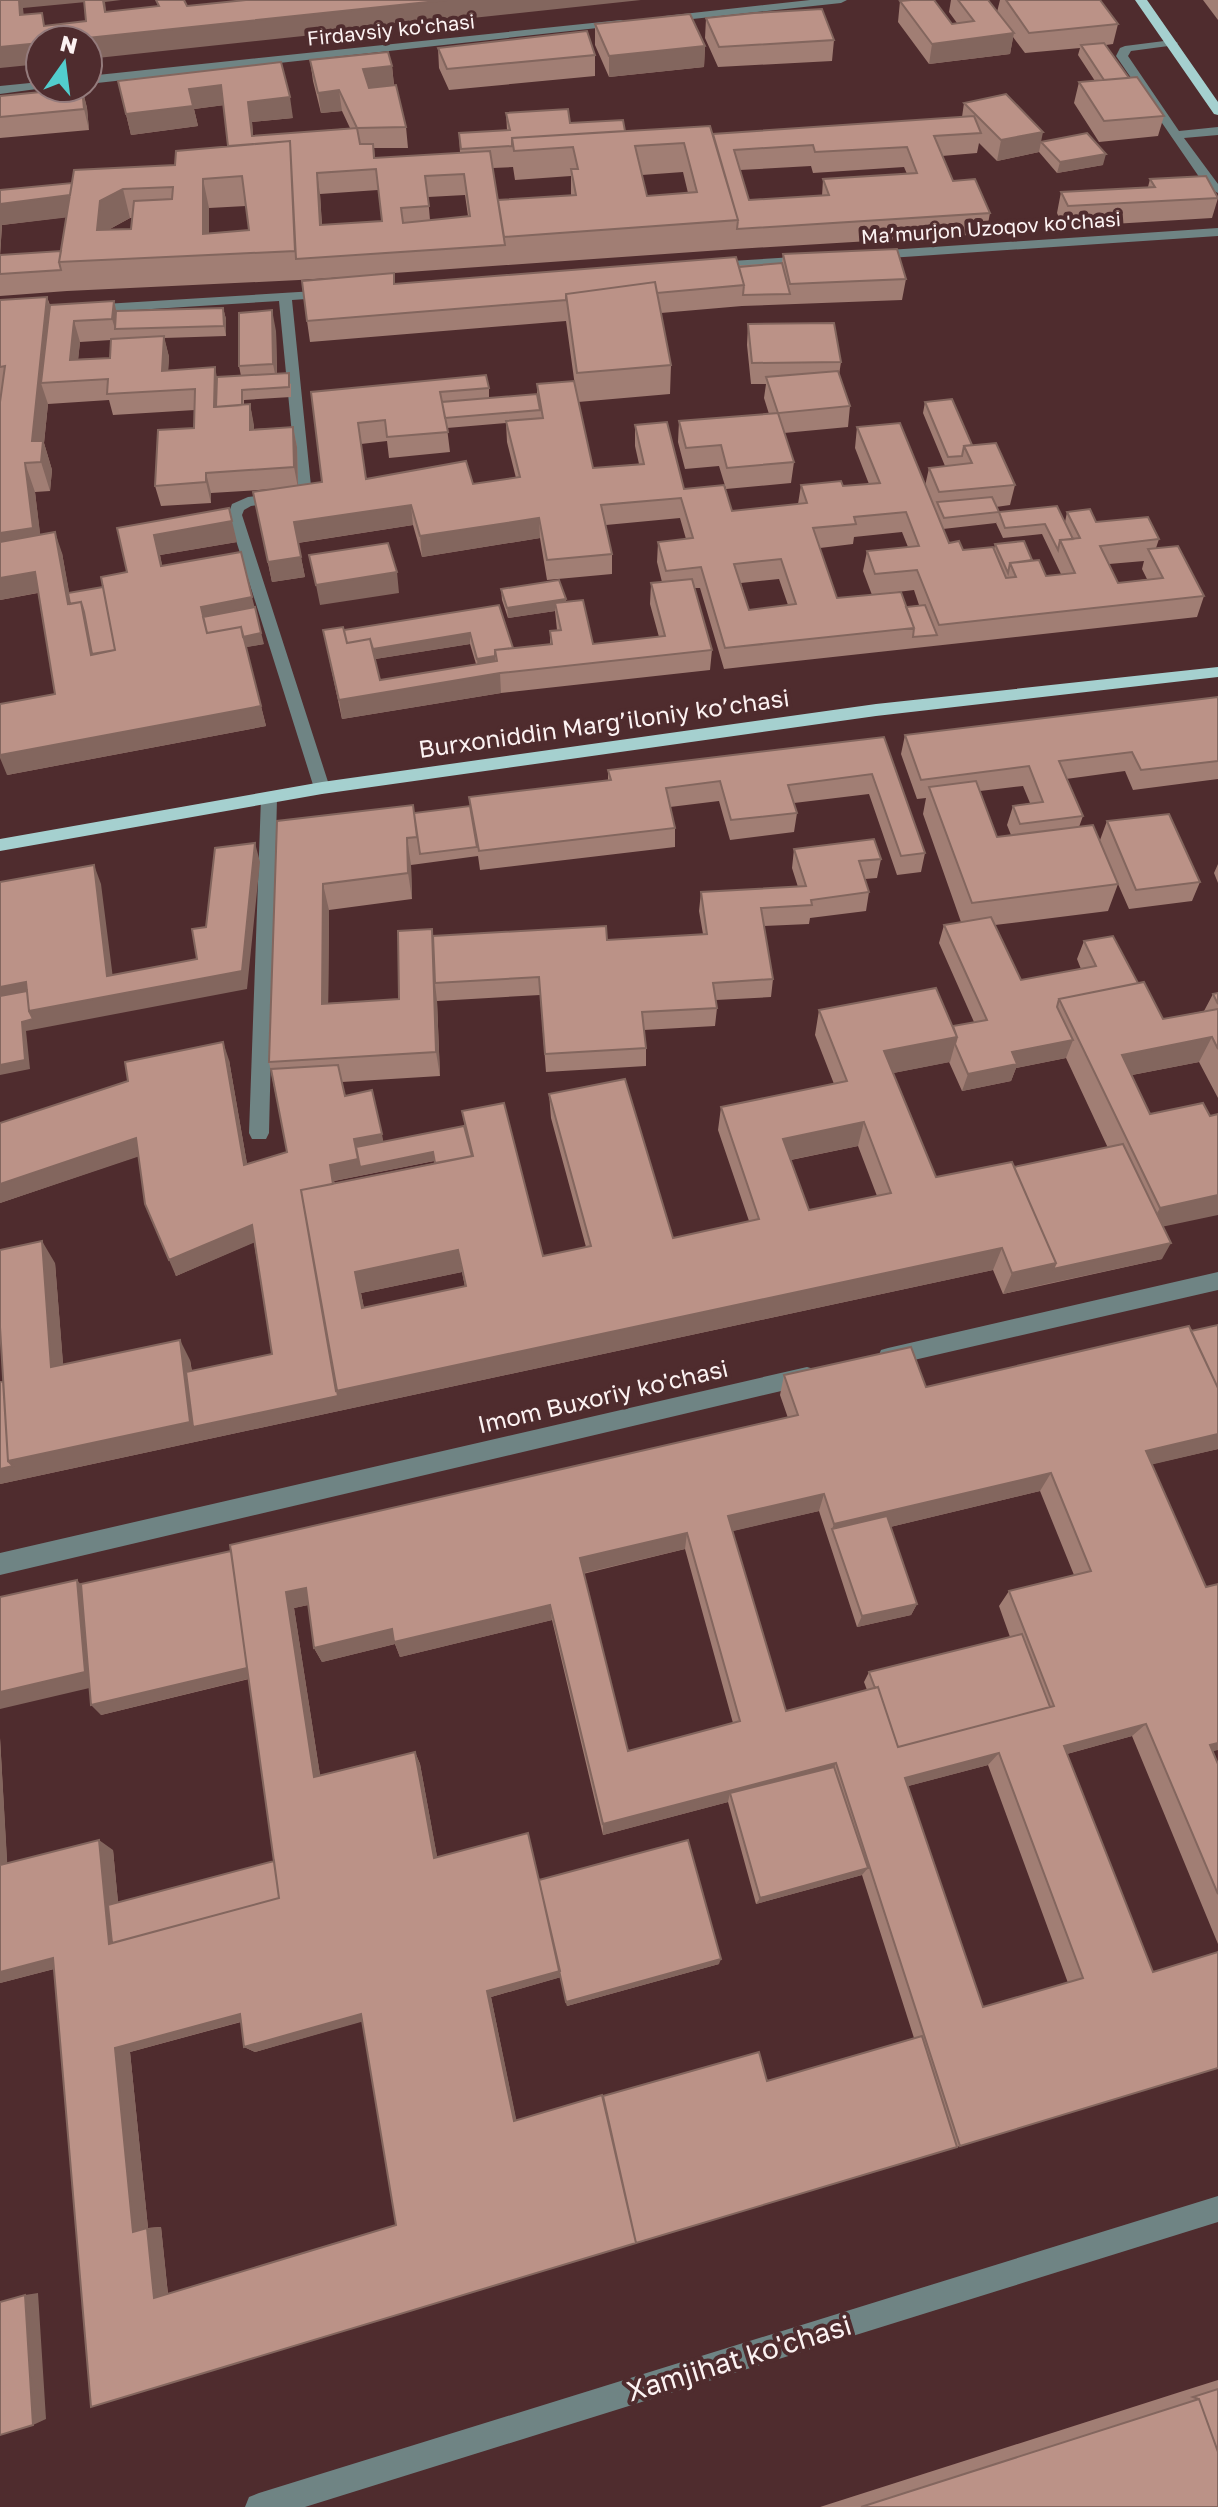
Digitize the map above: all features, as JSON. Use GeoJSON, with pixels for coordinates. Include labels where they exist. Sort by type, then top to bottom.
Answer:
{"type":"FeatureCollection","features":[{"type":"Feature","properties":{"kind":"main road"},"geometry":{"type":"LineString","coordinates":[[1141,0],[1218,111]]}},
{"type":"Feature","properties":{"kind":"main road","name":"Burxoniddin Marg’iloniy ko’chasi"},"geometry":{"type":"LineString","coordinates":[[0,845],[322,788],[876,710],[1218,672]]}},
{"type":"Feature","properties":{"kind":"street"},"geometry":{"type":"LineString","coordinates":[[652,20],[841,0]]}},
{"type":"Feature","properties":{"kind":"street","name":"Firdavsiy ko'chasi"},"geometry":{"type":"LineString","coordinates":[[104,78],[637,22]]}},
{"type":"Feature","properties":{"kind":"street"},"geometry":{"type":"LineString","coordinates":[[1172,43],[1129,48],[1121,53],[1210,184],[1218,189]]}},
{"type":"Feature","properties":{"kind":"street"},"geometry":{"type":"LineString","coordinates":[[0,90],[24,88]]}},
{"type":"Feature","properties":{"kind":"street"},"geometry":{"type":"LineString","coordinates":[[1176,135],[1218,131]]}},
{"type":"Feature","properties":{"kind":"street","name":"Maʼmurjon Uzoqov ko'chasi"},"geometry":{"type":"LineString","coordinates":[[854,257],[1218,232]]}},
{"type":"Feature","properties":{"kind":"street"},"geometry":{"type":"LineString","coordinates":[[696,267],[823,259]]}},
{"type":"Feature","properties":{"kind":"street"},"geometry":{"type":"LineString","coordinates":[[80,309],[348,292]]}},
{"type":"Feature","properties":{"kind":"street"},"geometry":{"type":"LineString","coordinates":[[285,297],[304,486],[301,495],[248,502],[237,507],[235,515],[322,788]]}},
{"type":"Feature","properties":{"kind":"street"},"geometry":{"type":"LineString","coordinates":[[259,1133],[269,798]]}},
{"type":"Feature","properties":{"kind":"street"},"geometry":{"type":"LineString","coordinates":[[863,1363],[1218,1281]]}},
{"type":"Feature","properties":{"kind":"street","name":"Imom Buxoriy ko'chasi"},"geometry":{"type":"LineString","coordinates":[[0,1564],[833,1370]]}},
{"type":"Feature","properties":{"kind":"street","name":"Xamjihat ko'chasi"},"geometry":{"type":"LineString","coordinates":[[259,2507],[1218,2209]]}},
{"type":"Feature","properties":{"kind":"building"},"geometry":{"type":"Polygon","coordinates":[[[0,0],[19,0],[20,15],[42,13],[44,24],[24,24],[24,45],[0,47],[0,0]]]}},
{"type":"Feature","properties":{"kind":"building"},"geometry":{"type":"Polygon","coordinates":[[[84,0],[103,0],[105,12],[159,6],[156,0],[184,0],[187,6],[246,0],[447,0],[104,36],[104,24],[61,24],[86,21],[84,0]]]}},
{"type":"Feature","properties":{"kind":"building"},"geometry":{"type":"Polygon","coordinates":[[[934,0],[952,24],[974,21],[958,0],[988,0],[1014,33],[932,44],[900,1],[934,0]]]}},
{"type":"Feature","properties":{"kind":"building"},"geometry":{"type":"Polygon","coordinates":[[[1006,0],[1100,0],[1118,24],[1029,33],[1006,0]]]}},
{"type":"Feature","properties":{"kind":"building"},"geometry":{"type":"Polygon","coordinates":[[[822,9],[834,40],[719,47],[706,18],[754,13],[822,9]]]}},
{"type":"Feature","properties":{"kind":"building"},"geometry":{"type":"Polygon","coordinates":[[[690,14],[705,46],[609,56],[595,24],[690,14]]]}},
{"type":"Feature","properties":{"kind":"building"},"geometry":{"type":"Polygon","coordinates":[[[587,31],[595,55],[447,69],[438,48],[587,31]]]}},
{"type":"Feature","properties":{"kind":"building"},"geometry":{"type":"Polygon","coordinates":[[[1104,43],[1129,78],[1104,80],[1081,45],[1104,43]]]}},
{"type":"Feature","properties":{"kind":"building"},"geometry":{"type":"Polygon","coordinates":[[[388,52],[392,66],[363,69],[369,88],[396,85],[406,127],[357,128],[339,90],[318,93],[310,60],[388,52]]]}},
{"type":"Feature","properties":{"kind":"building"},"geometry":{"type":"Polygon","coordinates":[[[281,62],[290,97],[248,102],[252,136],[357,128],[360,144],[373,144],[374,158],[490,151],[505,245],[296,259],[290,141],[228,146],[221,85],[189,89],[193,106],[126,114],[118,81],[281,62]],[[376,169],[317,173],[320,225],[382,221],[376,169]],[[464,174],[425,176],[429,206],[401,208],[403,223],[470,216],[464,174]]]}},
{"type":"Feature","properties":{"kind":"building"},"geometry":{"type":"Polygon","coordinates":[[[1137,77],[1164,116],[1104,121],[1079,82],[1137,77]]]}},
{"type":"Feature","properties":{"kind":"building"},"geometry":{"type":"Polygon","coordinates":[[[24,94],[24,104],[84,104],[84,109],[0,117],[0,96],[24,94]]]}},
{"type":"Feature","properties":{"kind":"building"},"geometry":{"type":"Polygon","coordinates":[[[1006,94],[1043,132],[1001,140],[964,103],[1006,94]]]}},
{"type":"Feature","properties":{"kind":"building"},"geometry":{"type":"Polygon","coordinates":[[[568,109],[570,123],[623,120],[625,131],[512,138],[512,146],[461,149],[459,133],[510,130],[506,113],[568,109]]]}},
{"type":"Feature","properties":{"kind":"building"},"geometry":{"type":"Polygon","coordinates":[[[974,116],[981,133],[934,136],[953,181],[975,179],[990,213],[737,229],[738,220],[713,134],[974,116]],[[813,145],[734,150],[749,200],[829,195],[823,179],[917,173],[907,147],[815,152],[813,145]]]}},
{"type":"Feature","properties":{"kind":"building"},"geometry":{"type":"Polygon","coordinates":[[[710,126],[738,220],[504,237],[498,200],[576,195],[571,169],[578,169],[573,147],[514,151],[512,138],[710,126]],[[684,143],[635,146],[647,196],[697,192],[684,143]]]}},
{"type":"Feature","properties":{"kind":"building"},"geometry":{"type":"Polygon","coordinates":[[[1087,133],[1106,154],[1060,162],[1041,142],[1087,133]]]}},
{"type":"Feature","properties":{"kind":"building"},"geometry":{"type":"Polygon","coordinates":[[[290,141],[295,251],[59,262],[74,170],[175,165],[176,151],[290,141]],[[242,176],[203,179],[203,234],[249,230],[242,176]],[[173,187],[123,189],[100,201],[97,230],[131,229],[134,201],[172,199],[173,187]]]}},
{"type":"Feature","properties":{"kind":"building"},"geometry":{"type":"Polygon","coordinates":[[[1206,176],[1218,198],[1068,206],[1061,192],[1155,187],[1150,179],[1206,176]]]}},
{"type":"Feature","properties":{"kind":"building"},"geometry":{"type":"Polygon","coordinates":[[[72,183],[70,195],[0,204],[0,190],[72,183]]]}},
{"type":"Feature","properties":{"kind":"building"},"geometry":{"type":"Polygon","coordinates":[[[897,249],[906,279],[790,284],[783,254],[897,249]]]}},
{"type":"Feature","properties":{"kind":"building"},"geometry":{"type":"Polygon","coordinates":[[[61,251],[61,270],[0,274],[0,255],[61,251]]]}},
{"type":"Feature","properties":{"kind":"building"},"geometry":{"type":"Polygon","coordinates":[[[736,257],[744,285],[657,293],[655,282],[566,294],[566,300],[307,321],[302,281],[394,273],[394,284],[736,257]]]}},
{"type":"Feature","properties":{"kind":"building"},"geometry":{"type":"Polygon","coordinates":[[[782,263],[790,294],[743,295],[744,285],[739,267],[782,263]]]}},
{"type":"Feature","properties":{"kind":"building"},"geometry":{"type":"Polygon","coordinates":[[[655,282],[671,365],[577,373],[566,294],[655,282]]]}},
{"type":"Feature","properties":{"kind":"building"},"geometry":{"type":"Polygon","coordinates":[[[47,297],[32,441],[43,441],[41,462],[25,463],[33,528],[0,533],[0,402],[5,366],[0,367],[0,300],[47,297]]]}},
{"type":"Feature","properties":{"kind":"building"},"geometry":{"type":"Polygon","coordinates":[[[114,301],[112,319],[74,321],[70,360],[110,358],[111,339],[164,336],[162,371],[215,367],[214,407],[250,404],[250,430],[293,427],[294,467],[206,473],[206,482],[155,486],[158,430],[194,428],[195,389],[107,394],[108,379],[41,383],[50,305],[114,301]]]}},
{"type":"Feature","properties":{"kind":"building"},"geometry":{"type":"Polygon","coordinates":[[[223,308],[224,326],[115,329],[116,311],[223,308]]]}},
{"type":"Feature","properties":{"kind":"building"},"geometry":{"type":"Polygon","coordinates":[[[272,310],[273,364],[239,366],[239,313],[272,310]]]}},
{"type":"Feature","properties":{"kind":"building"},"geometry":{"type":"Polygon","coordinates":[[[834,323],[841,362],[752,363],[748,324],[834,323]]]}},
{"type":"Feature","properties":{"kind":"building"},"geometry":{"type":"Polygon","coordinates":[[[838,371],[850,406],[778,413],[766,377],[838,371]]]}},
{"type":"Feature","properties":{"kind":"building"},"geometry":{"type":"Polygon","coordinates":[[[289,373],[289,387],[242,390],[242,405],[216,407],[217,377],[289,373]]]}},
{"type":"Feature","properties":{"kind":"building"},"geometry":{"type":"Polygon","coordinates":[[[486,375],[489,388],[440,392],[448,432],[387,437],[385,420],[358,423],[366,479],[466,461],[473,484],[520,477],[506,421],[543,418],[537,384],[574,381],[593,468],[644,464],[635,425],[667,422],[684,489],[724,485],[732,511],[807,503],[801,485],[841,481],[843,486],[880,483],[857,427],[900,423],[949,543],[959,541],[963,550],[993,547],[1006,578],[1016,577],[1010,563],[1039,560],[1046,576],[1075,573],[1060,540],[1080,538],[1067,512],[1090,509],[1096,522],[1148,517],[1159,539],[1100,546],[1118,583],[1163,578],[1148,549],[1178,546],[1204,596],[939,625],[917,570],[875,574],[867,551],[919,546],[906,512],[854,517],[856,524],[813,528],[837,598],[901,592],[914,628],[725,648],[701,567],[666,571],[658,542],[693,538],[681,498],[601,505],[612,554],[547,560],[539,518],[420,536],[411,505],[294,522],[301,557],[268,562],[253,492],[322,482],[311,392],[486,375]],[[781,559],[734,564],[749,610],[796,604],[781,559]]]}},
{"type":"Feature","properties":{"kind":"building"},"geometry":{"type":"Polygon","coordinates":[[[537,394],[540,410],[445,418],[442,402],[537,394]]]}},
{"type":"Feature","properties":{"kind":"building"},"geometry":{"type":"Polygon","coordinates":[[[952,399],[972,445],[964,446],[962,456],[948,457],[925,402],[952,399]]]}},
{"type":"Feature","properties":{"kind":"building"},"geometry":{"type":"Polygon","coordinates":[[[778,413],[794,462],[727,468],[721,445],[686,448],[679,421],[778,413]]]}},
{"type":"Feature","properties":{"kind":"building"},"geometry":{"type":"Polygon","coordinates":[[[996,443],[1015,485],[939,492],[929,468],[972,463],[964,446],[996,443]]]}},
{"type":"Feature","properties":{"kind":"building"},"geometry":{"type":"Polygon","coordinates":[[[992,497],[999,512],[944,518],[937,502],[992,497]]]}},
{"type":"Feature","properties":{"kind":"building"},"geometry":{"type":"Polygon","coordinates":[[[1057,506],[1073,539],[1060,540],[1058,550],[1045,524],[1005,528],[999,512],[1057,506]]]}},
{"type":"Feature","properties":{"kind":"building"},"geometry":{"type":"Polygon","coordinates":[[[229,508],[232,521],[154,535],[161,566],[241,552],[252,597],[201,607],[207,633],[241,627],[261,706],[0,755],[0,704],[55,694],[35,572],[0,578],[0,542],[55,532],[68,604],[81,602],[91,655],[115,650],[101,577],[127,572],[117,528],[229,508]]]}},
{"type":"Feature","properties":{"kind":"building"},"geometry":{"type":"Polygon","coordinates":[[[1024,541],[1032,560],[1010,563],[1008,573],[995,544],[1024,541]]]}},
{"type":"Feature","properties":{"kind":"building"},"geometry":{"type":"Polygon","coordinates":[[[388,543],[397,572],[316,585],[309,555],[388,543]]]}},
{"type":"Feature","properties":{"kind":"building"},"geometry":{"type":"Polygon","coordinates":[[[692,579],[712,650],[500,673],[339,700],[323,630],[343,627],[347,643],[370,639],[380,680],[497,661],[495,650],[552,644],[550,631],[561,630],[555,603],[583,600],[593,644],[665,636],[651,583],[692,579]]]}},
{"type":"Feature","properties":{"kind":"building"},"geometry":{"type":"Polygon","coordinates":[[[559,580],[566,599],[507,608],[501,589],[559,580]]]}},
{"type":"Feature","properties":{"kind":"building"},"geometry":{"type":"Polygon","coordinates":[[[103,587],[115,650],[92,654],[81,602],[70,604],[68,593],[103,587]]]}},
{"type":"Feature","properties":{"kind":"building"},"geometry":{"type":"Polygon","coordinates":[[[499,605],[513,648],[495,650],[495,656],[477,659],[470,633],[373,649],[370,639],[347,643],[344,630],[499,605]]]}},
{"type":"Feature","properties":{"kind":"building"},"geometry":{"type":"Polygon","coordinates":[[[925,605],[937,635],[913,637],[914,628],[906,607],[925,605]]]}},
{"type":"Feature","properties":{"kind":"building"},"geometry":{"type":"Polygon","coordinates":[[[255,607],[261,633],[243,637],[241,627],[207,633],[203,617],[255,607]]]}},
{"type":"Feature","properties":{"kind":"building"},"geometry":{"type":"Polygon","coordinates":[[[1218,697],[1218,761],[1141,770],[1132,752],[1059,761],[1083,816],[1020,824],[1013,806],[1043,802],[1029,766],[921,780],[905,735],[1218,697]]]}},
{"type":"Feature","properties":{"kind":"building"},"geometry":{"type":"Polygon","coordinates":[[[884,737],[925,853],[901,856],[872,774],[788,785],[797,813],[731,820],[720,781],[666,788],[675,828],[479,851],[469,797],[611,780],[608,770],[884,737]]]}},
{"type":"Feature","properties":{"kind":"building"},"geometry":{"type":"Polygon","coordinates":[[[976,781],[997,837],[1093,825],[1118,884],[972,903],[929,787],[976,781]]]}},
{"type":"Feature","properties":{"kind":"building"},"geometry":{"type":"Polygon","coordinates":[[[413,805],[417,837],[407,838],[408,873],[323,884],[322,1004],[399,999],[398,931],[432,929],[436,1052],[269,1062],[277,821],[413,805]]]}},
{"type":"Feature","properties":{"kind":"building"},"geometry":{"type":"Polygon","coordinates":[[[470,806],[477,847],[420,854],[414,813],[470,806]]]}},
{"type":"Feature","properties":{"kind":"building"},"geometry":{"type":"Polygon","coordinates":[[[1169,814],[1200,882],[1136,890],[1107,821],[1169,814]]]}},
{"type":"Feature","properties":{"kind":"building"},"geometry":{"type":"Polygon","coordinates":[[[874,839],[881,859],[859,861],[869,892],[811,900],[812,905],[761,908],[773,979],[713,983],[717,1008],[642,1012],[646,1048],[545,1054],[539,977],[435,983],[433,936],[606,926],[607,940],[707,934],[701,892],[806,886],[794,849],[874,839]]]}},
{"type":"Feature","properties":{"kind":"building"},"geometry":{"type":"Polygon","coordinates":[[[255,843],[242,971],[29,1011],[26,982],[0,987],[0,882],[94,865],[107,976],[197,959],[192,929],[206,927],[215,848],[255,843]]]}},
{"type":"Feature","properties":{"kind":"building"},"geometry":{"type":"Polygon","coordinates":[[[991,917],[1021,980],[1096,966],[1084,941],[1113,936],[1138,983],[1059,999],[1057,1007],[1073,1040],[1012,1052],[1017,1064],[968,1074],[955,1044],[957,1037],[953,1026],[987,1020],[944,925],[991,917]]]}},
{"type":"Feature","properties":{"kind":"building"},"geometry":{"type":"Polygon","coordinates":[[[1144,982],[1163,1019],[1218,1009],[1218,1049],[1212,1037],[1122,1055],[1150,1114],[1203,1103],[1210,1116],[1218,1114],[1218,1195],[1160,1208],[1059,999],[1144,982]]]}},
{"type":"Feature","properties":{"kind":"building"},"geometry":{"type":"Polygon","coordinates":[[[936,988],[957,1037],[884,1051],[936,1177],[1012,1162],[1056,1263],[1012,1273],[1002,1248],[336,1391],[301,1190],[473,1156],[462,1111],[504,1103],[543,1256],[591,1246],[549,1094],[625,1079],[673,1238],[759,1219],[721,1107],[847,1081],[819,1010],[936,988]],[[864,1122],[783,1139],[809,1210],[891,1193],[864,1122]],[[458,1250],[355,1272],[362,1308],[466,1286],[458,1250]]]}},
{"type":"Feature","properties":{"kind":"building"},"geometry":{"type":"Polygon","coordinates":[[[27,991],[33,1019],[22,1022],[25,1060],[0,1065],[0,996],[27,991]]]}},
{"type":"Feature","properties":{"kind":"building"},"geometry":{"type":"Polygon","coordinates":[[[223,1042],[244,1165],[287,1152],[271,1069],[338,1065],[345,1096],[372,1090],[382,1134],[354,1139],[358,1159],[330,1165],[333,1184],[301,1190],[338,1396],[193,1427],[186,1372],[272,1354],[252,1225],[169,1260],[145,1204],[136,1138],[0,1184],[0,1123],[128,1081],[125,1062],[223,1042]]]}},
{"type":"Feature","properties":{"kind":"building"},"geometry":{"type":"Polygon","coordinates":[[[464,1126],[472,1156],[435,1163],[433,1152],[360,1167],[356,1147],[464,1126]]]}},
{"type":"Feature","properties":{"kind":"building"},"geometry":{"type":"Polygon","coordinates":[[[1123,1144],[1171,1243],[1053,1269],[1056,1263],[1014,1167],[1123,1144]]]}},
{"type":"Feature","properties":{"kind":"building"},"geometry":{"type":"Polygon","coordinates":[[[42,1241],[51,1367],[180,1340],[190,1422],[8,1461],[0,1327],[0,1250],[42,1241]]]}},
{"type":"Feature","properties":{"kind":"building"},"geometry":{"type":"Polygon","coordinates":[[[1218,1325],[1218,1388],[1191,1331],[1218,1325]]]}},
{"type":"Feature","properties":{"kind":"building"},"geometry":{"type":"Polygon","coordinates":[[[1189,1326],[1218,1388],[1218,1434],[1146,1451],[1206,1587],[1218,1584],[1218,1743],[1210,1745],[1218,1764],[1218,1894],[1146,1724],[1064,1746],[1153,1972],[1218,1952],[1218,2068],[960,2146],[836,1763],[603,1824],[550,1605],[394,1642],[392,1629],[314,1648],[306,1588],[286,1592],[314,1777],[415,1752],[434,1858],[528,1833],[560,1971],[487,1991],[514,2121],[602,2095],[636,2243],[91,2407],[53,1958],[0,1972],[0,1865],[99,1840],[109,1944],[279,1898],[230,1545],[798,1415],[784,1375],[911,1347],[926,1387],[1189,1326]],[[1051,1473],[834,1524],[824,1494],[728,1516],[786,1711],[878,1687],[898,1747],[1054,1706],[1009,1591],[1091,1571],[1051,1473]],[[687,1533],[580,1558],[628,1751],[740,1721],[687,1533]],[[999,1753],[905,1778],[983,2007],[1083,1978],[999,1753]],[[240,2014],[115,2048],[133,2232],[147,2228],[154,2298],[396,2225],[361,2014],[244,2047],[240,2014]]]}},
{"type":"Feature","properties":{"kind":"building"},"geometry":{"type":"Polygon","coordinates":[[[3,1381],[8,1461],[13,1466],[0,1469],[0,1382],[3,1381]]]}},
{"type":"Feature","properties":{"kind":"building"},"geometry":{"type":"Polygon","coordinates":[[[887,1516],[917,1604],[862,1616],[832,1529],[887,1516]]]}},
{"type":"Feature","properties":{"kind":"building"},"geometry":{"type":"Polygon","coordinates":[[[231,1551],[247,1668],[91,1705],[81,1584],[231,1551]]]}},
{"type":"Feature","properties":{"kind":"building"},"geometry":{"type":"Polygon","coordinates":[[[77,1580],[85,1672],[0,1692],[0,1597],[77,1580]]]}},
{"type":"Feature","properties":{"kind":"building"},"geometry":{"type":"Polygon","coordinates":[[[1022,1634],[1050,1707],[898,1747],[878,1687],[875,1688],[869,1672],[1022,1634]]]}},
{"type":"Feature","properties":{"kind":"building"},"geometry":{"type":"Polygon","coordinates":[[[834,1767],[868,1868],[760,1898],[730,1793],[834,1767]]]}},
{"type":"Feature","properties":{"kind":"building"},"geometry":{"type":"Polygon","coordinates":[[[688,1840],[721,1959],[566,2002],[539,1880],[688,1840]]]}},
{"type":"Feature","properties":{"kind":"building"},"geometry":{"type":"Polygon","coordinates":[[[274,1861],[279,1898],[112,1943],[108,1905],[274,1861]]]}},
{"type":"Feature","properties":{"kind":"building"},"geometry":{"type":"Polygon","coordinates":[[[922,2036],[957,2147],[636,2243],[603,2096],[759,2052],[767,2081],[922,2036]]]}},
{"type":"Feature","properties":{"kind":"building"},"geometry":{"type":"Polygon","coordinates":[[[25,2295],[33,2425],[0,2435],[0,2302],[25,2295]]]}},
{"type":"Feature","properties":{"kind":"building"},"geometry":{"type":"Polygon","coordinates":[[[1218,2389],[1218,2452],[1199,2399],[1193,2397],[1218,2389]]]}},
{"type":"Feature","properties":{"kind":"building"},"geometry":{"type":"Polygon","coordinates":[[[1199,2399],[1218,2452],[1218,2507],[861,2507],[1199,2399]]]}}]}
